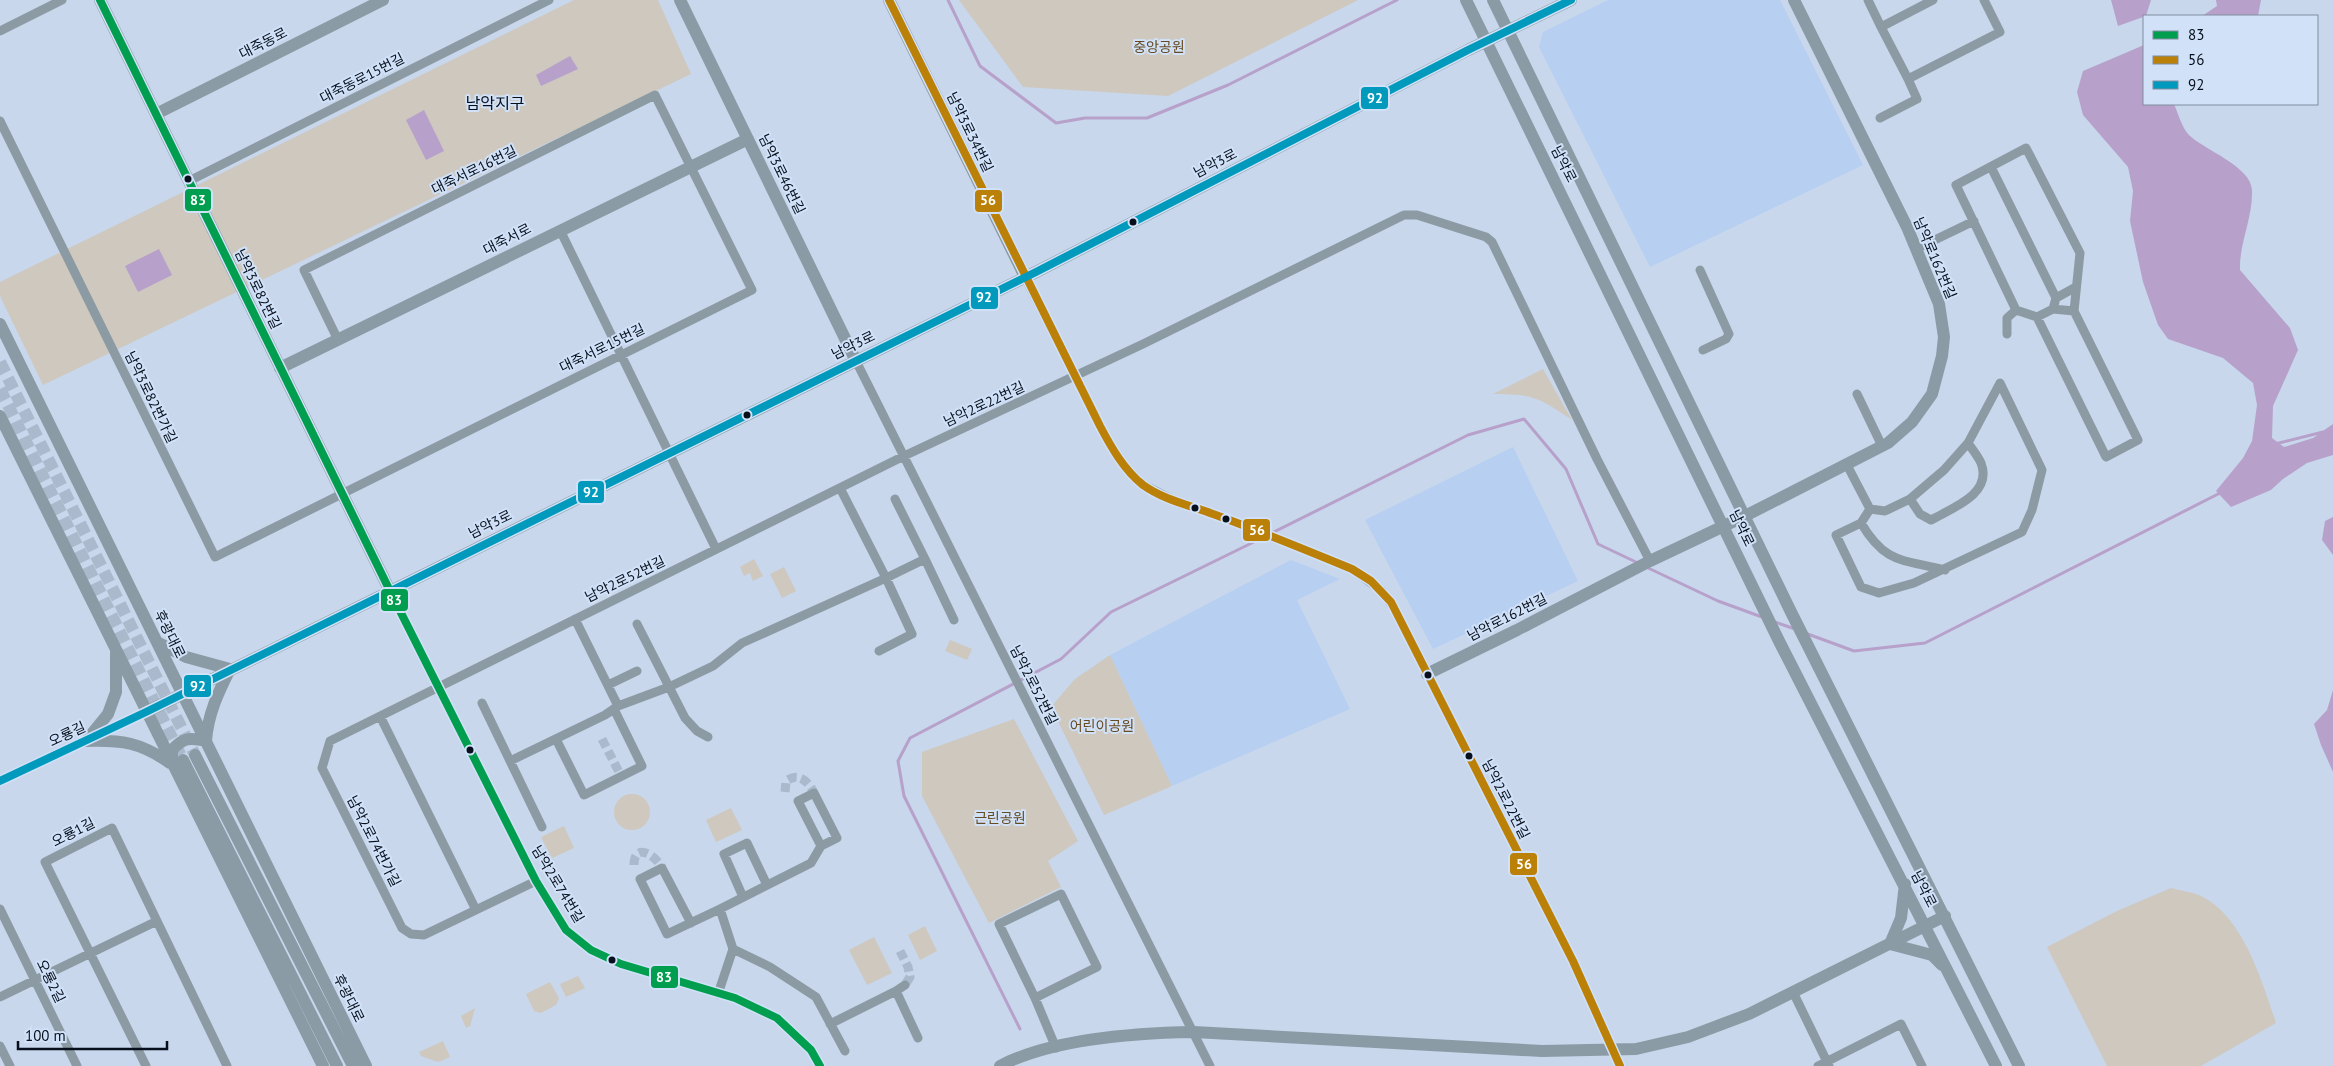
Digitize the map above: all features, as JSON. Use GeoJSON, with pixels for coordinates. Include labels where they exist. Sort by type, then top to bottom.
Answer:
{"type":"FeatureCollection","features":[{"type":"Feature","properties":{"kind":"street"},"geometry":{"type":"LineString","coordinates":[[0,31],[62,0]]}},
{"type":"Feature","properties":{"kind":"street","name":"남악3로82번길"},"geometry":{"type":"LineString","coordinates":[[100,0],[390,591]]}},
{"type":"Feature","properties":{"kind":"street","name":"대죽동로"},"geometry":{"type":"LineString","coordinates":[[156,114],[383,0]]}},
{"type":"Feature","properties":{"kind":"street","name":"대죽동로15번길"},"geometry":{"type":"LineString","coordinates":[[189,181],[548,0]]}},
{"type":"Feature","properties":{"kind":"street","name":"남악3로46번길"},"geometry":{"type":"LineString","coordinates":[[680,0],[856,360]]}},
{"type":"Feature","properties":{"kind":"street","name":"남악3로34번길"},"geometry":{"type":"LineString","coordinates":[[889,0],[1025,277]]}},
{"type":"Feature","properties":{"kind":"street","name":"남악로"},"geometry":{"type":"LineString","coordinates":[[1466,0],[1553,174],[1780,643],[1905,884],[1996,1066]]}},
{"type":"Feature","properties":{"kind":"street","name":"남악로"},"geometry":{"type":"LineString","coordinates":[[1493,0],[1791,612],[2020,1066]]}},
{"type":"Feature","properties":{"kind":"street","name":"남악3로"},"geometry":{"type":"LineString","coordinates":[[146,712],[1025,277],[1570,0]]}},
{"type":"Feature","properties":{"kind":"street","name":"남악로162번길"},"geometry":{"type":"LineString","coordinates":[[1427,674],[1882,446],[1899,435],[1923,408],[1932,394],[1942,356],[1944,337],[1939,304],[1916,249],[1794,0]]}},
{"type":"Feature","properties":{"kind":"street"},"geometry":{"type":"LineString","coordinates":[[1868,0],[1917,98],[1880,118]]}},
{"type":"Feature","properties":{"kind":"street"},"geometry":{"type":"LineString","coordinates":[[1881,27],[1933,0]]}},
{"type":"Feature","properties":{"kind":"street"},"geometry":{"type":"LineString","coordinates":[[1908,79],[2000,32],[1984,0]]}},
{"type":"Feature","properties":{"kind":"street","name":"대죽서로16번길"},"geometry":{"type":"LineString","coordinates":[[338,340],[304,270],[655,95],[691,166]]}},
{"type":"Feature","properties":{"kind":"street","name":"남악3로82번가길"},"geometry":{"type":"LineString","coordinates":[[0,121],[215,557],[342,494]]}},
{"type":"Feature","properties":{"kind":"street","name":"대죽서로"},"geometry":{"type":"LineString","coordinates":[[280,368],[748,139]]}},
{"type":"Feature","properties":{"kind":"street"},"geometry":{"type":"LineString","coordinates":[[2037,317],[2106,457],[2138,440],[2074,311],[2080,254],[2026,148],[1956,185],[2016,310],[2037,317],[2053,309],[2074,311]]}},
{"type":"Feature","properties":{"kind":"street","name":"대죽서로15번길"},"geometry":{"type":"LineString","coordinates":[[342,494],[752,290],[691,166]]}},
{"type":"Feature","properties":{"kind":"street"},"geometry":{"type":"LineString","coordinates":[[1991,167],[2056,298],[2053,309]]}},
{"type":"Feature","properties":{"kind":"street"},"geometry":{"type":"LineString","coordinates":[[1075,377],[1395,218],[1410,214],[1418,215],[1486,237],[1497,249],[1648,562]]}},
{"type":"Feature","properties":{"kind":"street"},"geometry":{"type":"LineString","coordinates":[[1916,249],[1974,221]]}},
{"type":"Feature","properties":{"kind":"street"},"geometry":{"type":"LineString","coordinates":[[560,230],[716,549]]}},
{"type":"Feature","properties":{"kind":"street"},"geometry":{"type":"LineString","coordinates":[[1700,270],[1729,334],[1726,339],[1703,350]]}},
{"type":"Feature","properties":{"kind":"street","name":"남악2로22번길"},"geometry":{"type":"LineString","coordinates":[[1025,277],[1109,443],[1127,469],[1142,484],[1181,504],[1211,513],[1352,569],[1382,591],[1397,613],[1573,961],[1620,1066]]}},
{"type":"Feature","properties":{"kind":"street"},"geometry":{"type":"LineString","coordinates":[[2056,298],[2076,287]]}},
{"type":"Feature","properties":{"kind":"street"},"geometry":{"type":"LineString","coordinates":[[2007,334],[2007,318],[2016,310]]}},
{"type":"Feature","properties":{"kind":"street","name":"후광대로"},"geometry":{"type":"LineString","coordinates":[[0,324],[366,1066]]}},
{"type":"Feature","properties":{"kind":"street","name":"남악2로52번길"},"geometry":{"type":"LineString","coordinates":[[856,360],[1210,1066]]}},
{"type":"Feature","properties":{"kind":"street","name":"남악2로22번길"},"geometry":{"type":"LineString","coordinates":[[904,456],[1075,377]]}},
{"type":"Feature","properties":{"kind":"street"},"geometry":{"type":"LineString","coordinates":[[2000,383],[2042,470],[2032,510],[2022,532],[1945,570],[1914,583],[1879,592],[1861,587],[1836,535],[1861,523],[1870,509],[1885,511],[1910,499],[1944,470],[1968,443],[2000,383]]}},
{"type":"Feature","properties":{"kind":"street"},"geometry":{"type":"LineString","coordinates":[[1858,394],[1882,446]]}},
{"type":"Feature","properties":{"kind":"street","name":"후광대로"},"geometry":{"type":"LineString","coordinates":[[0,416],[146,712],[183,760],[353,1066]]}},
{"type":"Feature","properties":{"kind":"street"},"geometry":{"type":"LineString","coordinates":[[1910,499],[1920,514],[1931,520],[1974,495],[1983,480],[1981,464],[1968,443]]}},
{"type":"Feature","properties":{"kind":"street","name":"남악2로52번길"},"geometry":{"type":"LineString","coordinates":[[439,686],[904,456]]}},
{"type":"Feature","properties":{"kind":"street"},"geometry":{"type":"LineString","coordinates":[[1847,465],[1870,509]]}},
{"type":"Feature","properties":{"kind":"street"},"geometry":{"type":"LineString","coordinates":[[840,488],[912,634],[879,651]]}},
{"type":"Feature","properties":{"kind":"street"},"geometry":{"type":"LineString","coordinates":[[895,499],[954,620]]}},
{"type":"Feature","properties":{"kind":"street"},"geometry":{"type":"LineString","coordinates":[[1861,523],[1883,552],[1906,563],[1945,570]]}},
{"type":"Feature","properties":{"kind":"street"},"geometry":{"type":"LineString","coordinates":[[510,761],[616,708],[669,687],[713,666],[742,643],[924,559]]}},
{"type":"Feature","properties":{"kind":"street","name":"남악2로74번길"},"geometry":{"type":"LineString","coordinates":[[390,591],[536,881],[566,930],[591,950],[621,964],[735,998],[777,1018],[811,1050],[820,1066]]}},
{"type":"Feature","properties":{"kind":"street"},"geometry":{"type":"LineString","coordinates":[[556,739],[584,794],[642,766],[616,708],[608,685],[575,618]]}},
{"type":"Feature","properties":{"kind":"street"},"geometry":{"type":"LineString","coordinates":[[637,624],[690,725],[708,736]]}},
{"type":"Feature","properties":{"kind":"street"},"geometry":{"type":"LineString","coordinates":[[157,642],[186,657],[230,669],[211,710],[207,723],[206,741],[193,738],[182,740],[172,750],[183,760]]}},
{"type":"Feature","properties":{"kind":"street"},"geometry":{"type":"LineString","coordinates":[[86,741],[108,714],[116,692],[116,650]]}},
{"type":"Feature","properties":{"kind":"street"},"geometry":{"type":"LineString","coordinates":[[608,685],[637,671]]}},
{"type":"Feature","properties":{"kind":"street","name":"남악2로74번가길"},"geometry":{"type":"LineString","coordinates":[[439,686],[330,740],[322,768],[402,928],[412,934],[424,935],[536,881]]}},
{"type":"Feature","properties":{"kind":"street"},"geometry":{"type":"LineString","coordinates":[[482,703],[542,827]]}},
{"type":"Feature","properties":{"kind":"street","name":"오룡길"},"geometry":{"type":"LineString","coordinates":[[0,781],[146,712]]}},
{"type":"Feature","properties":{"kind":"street"},"geometry":{"type":"LineString","coordinates":[[380,716],[476,910]]}},
{"type":"Feature","properties":{"kind":"street"},"geometry":{"type":"LineString","coordinates":[[86,741],[120,740],[183,760]]}},
{"type":"Feature","properties":{"kind":"street","name":"후광대로"},"geometry":{"type":"LineString","coordinates":[[183,760],[323,1066]]}},
{"type":"Feature","properties":{"kind":"street","name":"후광대로"},"geometry":{"type":"LineString","coordinates":[[183,760],[337,1066]]}},
{"type":"Feature","properties":{"kind":"street"},"geometry":{"type":"LineString","coordinates":[[690,923],[662,868],[640,879],[667,934],[720,909],[811,863],[821,846],[837,838],[814,793],[798,801],[821,846]]}},
{"type":"Feature","properties":{"kind":"street","name":"오룡1길"},"geometry":{"type":"LineString","coordinates":[[146,1066],[45,862],[112,828],[227,1066]]}},
{"type":"Feature","properties":{"kind":"street"},"geometry":{"type":"LineString","coordinates":[[743,897],[724,854],[747,843],[767,884]]}},
{"type":"Feature","properties":{"kind":"street"},"geometry":{"type":"LineString","coordinates":[[1890,944],[1901,918],[1905,884]]}},
{"type":"Feature","properties":{"kind":"street"},"geometry":{"type":"LineString","coordinates":[[1035,998],[1097,967],[1061,894],[999,924],[1035,998],[1056,1048]]}},
{"type":"Feature","properties":{"kind":"street","name":"오룡2길"},"geometry":{"type":"LineString","coordinates":[[0,909],[77,1066]]}},
{"type":"Feature","properties":{"kind":"street"},"geometry":{"type":"LineString","coordinates":[[718,994],[733,949],[720,909]]}},
{"type":"Feature","properties":{"kind":"street"},"geometry":{"type":"LineString","coordinates":[[1002,1065],[1056,1048],[1115,1037],[1156,1033],[1194,1032],[1533,1051],[1613,1051],[1644,1048],[1688,1037],[1749,1014],[1944,916]]}},
{"type":"Feature","properties":{"kind":"street"},"geometry":{"type":"LineString","coordinates":[[0,997],[157,922]]}},
{"type":"Feature","properties":{"kind":"street"},"geometry":{"type":"LineString","coordinates":[[1890,944],[1932,955],[1951,976]]}},
{"type":"Feature","properties":{"kind":"street"},"geometry":{"type":"LineString","coordinates":[[733,949],[770,966],[816,997],[845,1051]]}},
{"type":"Feature","properties":{"kind":"street"},"geometry":{"type":"LineString","coordinates":[[830,1024],[905,985]]}},
{"type":"Feature","properties":{"kind":"street"},"geometry":{"type":"LineString","coordinates":[[896,991],[918,1038]]}},
{"type":"Feature","properties":{"kind":"street"},"geometry":{"type":"LineString","coordinates":[[1793,992],[1828,1064]]}},
{"type":"Feature","properties":{"kind":"street"},"geometry":{"type":"LineString","coordinates":[[1818,1066],[1828,1064],[1901,1024],[1922,1066]]}},
{"type":"Feature","properties":{"kind":"street"},"geometry":{"type":"LineString","coordinates":[[0,1046],[10,1066]]}},
{"type":"Feature","properties":{"kind":"shaded area"},"geometry":{"type":"Polygon","coordinates":[[[1608,0],[1780,0],[1863,165],[1650,267],[1539,47],[1543,32],[1608,0]]]}},
{"type":"Feature","properties":{"kind":"shaded area"},"geometry":{"type":"Polygon","coordinates":[[[2111,0],[2151,0],[2146,15],[2118,26],[2111,0]]]}},
{"type":"Feature","properties":{"kind":"shaded area"},"geometry":{"type":"Polygon","coordinates":[[[2216,0],[2261,0],[2258,15],[2204,15],[2217,6],[2216,0]]]}},
{"type":"Feature","properties":{"kind":"shaded area"},"geometry":{"type":"Polygon","coordinates":[[[2143,45],[2143,105],[2174,105],[2189,135],[2236,166],[2250,181],[2252,200],[2240,260],[2240,270],[2290,328],[2298,350],[2273,406],[2272,438],[2284,447],[2313,438],[2333,424],[2333,455],[2307,463],[2283,479],[2271,490],[2231,507],[2216,491],[2243,458],[2252,441],[2257,405],[2253,383],[2223,358],[2168,339],[2158,325],[2143,282],[2130,221],[2133,191],[2128,167],[2083,115],[2077,92],[2083,71],[2143,45]]]}},
{"type":"Feature","properties":{"kind":"shaded area"},"geometry":{"type":"Polygon","coordinates":[[[570,56],[578,69],[541,86],[536,75],[570,56]]]}},
{"type":"Feature","properties":{"kind":"shaded area"},"geometry":{"type":"Polygon","coordinates":[[[424,110],[444,151],[426,160],[406,120],[424,110]]]}},
{"type":"Feature","properties":{"kind":"shaded area"},"geometry":{"type":"Polygon","coordinates":[[[159,249],[172,275],[138,292],[125,266],[159,249]]]}},
{"type":"Feature","properties":{"kind":"shaded area"},"geometry":{"type":"Polygon","coordinates":[[[1513,447],[1578,581],[1433,649],[1365,520],[1513,447]]]}},
{"type":"Feature","properties":{"kind":"shaded area"},"geometry":{"type":"Polygon","coordinates":[[[2333,517],[2333,555],[2322,540],[2325,521],[2333,517]]]}},
{"type":"Feature","properties":{"kind":"shaded area"},"geometry":{"type":"Polygon","coordinates":[[[1291,560],[1340,579],[1297,600],[1350,709],[1172,786],[1110,655],[1291,560]]]}},
{"type":"Feature","properties":{"kind":"shaded area"},"geometry":{"type":"Polygon","coordinates":[[[2333,690],[2333,772],[2314,724],[2327,710],[2333,690]]]}},
{"type":"Feature","properties":{"kind":"green space"},"geometry":{"type":"Polygon","coordinates":[[[574,0],[658,0],[691,74],[43,385],[0,296],[0,282],[574,0]]]}},
{"type":"Feature","properties":{"kind":"green space","name":"중앙공원"},"geometry":{"type":"Polygon","coordinates":[[[959,0],[1358,0],[1168,96],[1023,87],[959,0]]]}},
{"type":"Feature","properties":{"kind":"green space"},"geometry":{"type":"Polygon","coordinates":[[[1543,369],[1572,420],[1543,402],[1527,396],[1493,394],[1543,369]]]}},
{"type":"Feature","properties":{"kind":"green space"},"geometry":{"type":"Polygon","coordinates":[[[754,559],[763,576],[753,581],[750,573],[744,576],[740,567],[754,559]]]}},
{"type":"Feature","properties":{"kind":"green space"},"geometry":{"type":"Polygon","coordinates":[[[784,567],[796,591],[782,598],[770,574],[784,567]]]}},
{"type":"Feature","properties":{"kind":"green space"},"geometry":{"type":"Polygon","coordinates":[[[950,640],[972,649],[967,660],[945,651],[950,640]]]}},
{"type":"Feature","properties":{"kind":"green space","name":"어린이공원"},"geometry":{"type":"Polygon","coordinates":[[[1110,655],[1172,786],[1104,815],[1051,707],[1075,679],[1110,655]]]}},
{"type":"Feature","properties":{"kind":"green space","name":"근린공원"},"geometry":{"type":"Polygon","coordinates":[[[1014,719],[1078,841],[1048,861],[1061,887],[989,923],[922,796],[922,752],[1014,719]]]}},
{"type":"Feature","properties":{"kind":"green space"},"geometry":{"type":"Polygon","coordinates":[[[632,794],[639,795],[645,799],[649,805],[649,819],[645,825],[639,829],[632,830],[625,829],[619,825],[615,819],[614,812],[615,805],[619,799],[625,795],[632,794]]]}},
{"type":"Feature","properties":{"kind":"green space"},"geometry":{"type":"Polygon","coordinates":[[[731,808],[742,830],[716,842],[706,820],[731,808]]]}},
{"type":"Feature","properties":{"kind":"green space"},"geometry":{"type":"Polygon","coordinates":[[[564,826],[574,848],[552,858],[541,837],[564,826]]]}},
{"type":"Feature","properties":{"kind":"green space"},"geometry":{"type":"Polygon","coordinates":[[[2171,888],[2201,896],[2216,906],[2229,919],[2249,952],[2276,1023],[2201,1066],[2107,1066],[2047,947],[2117,911],[2171,888]]]}},
{"type":"Feature","properties":{"kind":"green space"},"geometry":{"type":"Polygon","coordinates":[[[925,926],[937,951],[920,960],[908,935],[925,926]]]}},
{"type":"Feature","properties":{"kind":"green space"},"geometry":{"type":"Polygon","coordinates":[[[874,937],[892,973],[867,985],[849,950],[874,937]]]}},
{"type":"Feature","properties":{"kind":"green space"},"geometry":{"type":"Polygon","coordinates":[[[578,976],[585,988],[566,997],[560,984],[578,976]]]}},
{"type":"Feature","properties":{"kind":"green space"},"geometry":{"type":"Polygon","coordinates":[[[550,982],[559,998],[556,1005],[541,1013],[534,1011],[526,994],[550,982]]]}},
{"type":"Feature","properties":{"kind":"green space"},"geometry":{"type":"Polygon","coordinates":[[[475,1008],[470,1026],[466,1028],[461,1016],[475,1008]]]}},
{"type":"Feature","properties":{"kind":"green space"},"geometry":{"type":"Polygon","coordinates":[[[443,1041],[450,1057],[438,1062],[421,1056],[419,1052],[443,1041]]]}},
{"type":"Feature","properties":{"kind":"waterway"},"geometry":{"type":"LineString","coordinates":[[948,0],[980,66],[1056,123],[1085,118],[1147,118],[1228,85],[1397,0]]}},
{"type":"Feature","properties":{"kind":"waterway"},"geometry":{"type":"LineString","coordinates":[[1270,534],[1468,435],[1524,419],[1566,469],[1598,544],[1638,563]]}},
{"type":"Feature","properties":{"kind":"waterway"},"geometry":{"type":"LineString","coordinates":[[2275,444],[2323,432]]}},
{"type":"Feature","properties":{"kind":"waterway"},"geometry":{"type":"LineString","coordinates":[[1805,633],[1854,651],[1925,643],[2222,492]]}},
{"type":"Feature","properties":{"kind":"waterway"},"geometry":{"type":"LineString","coordinates":[[1020,1029],[904,796],[898,761],[910,738],[1061,659],[1111,612],[1264,537]]}},
{"type":"Feature","properties":{"kind":"waterway"},"geometry":{"type":"LineString","coordinates":[[1646,567],[1718,601],[1762,617]]}},
{"type":"Feature","properties":{"kind":"waterway"},"geometry":{"type":"LineString","coordinates":[[1775,622],[1795,629]]}},
{"type":"Feature","properties":{"kind":"tunnel"},"geometry":{"type":"LineString","coordinates":[[0,362],[195,755]]}},
{"type":"Feature","properties":{"kind":"tunnel"},"geometry":{"type":"LineString","coordinates":[[0,389],[183,760]]}},
{"type":"Feature","properties":{"kind":"tunnel"},"geometry":{"type":"LineString","coordinates":[[602,739],[621,776]]}},
{"type":"Feature","properties":{"kind":"tunnel"},"geometry":{"type":"LineString","coordinates":[[785,792],[786,781],[795,777],[803,779],[814,793]]}},
{"type":"Feature","properties":{"kind":"tunnel"},"geometry":{"type":"LineString","coordinates":[[634,865],[635,858],[641,852],[651,855],[662,868]]}},
{"type":"Feature","properties":{"kind":"tunnel"},"geometry":{"type":"LineString","coordinates":[[900,951],[908,967],[910,977],[905,985]]}},
{"type":"Feature","properties":{"kind":"transit line","name":"83"},"geometry":{"type":"LineString","coordinates":[[100,0],[390,591],[536,881],[566,930],[591,950],[621,964],[735,998],[777,1018],[811,1050],[820,1066]]}},
{"type":"Feature","properties":{"kind":"transit line","name":"56"},"geometry":{"type":"LineString","coordinates":[[889,0],[1100,426],[1113,450],[1124,465],[1143,485],[1168,498],[1248,527],[1352,569],[1371,581],[1391,602],[1573,961],[1620,1066]]}},
{"type":"Feature","properties":{"kind":"transit line","name":"92"},"geometry":{"type":"LineString","coordinates":[[0,781],[146,712],[1036,272],[1468,50],[1571,0]]}},
{"type":"Feature","properties":{"kind":"district","name":"남악지구"},"geometry":{"type":"Point","coordinates":[495,103]}}]}
